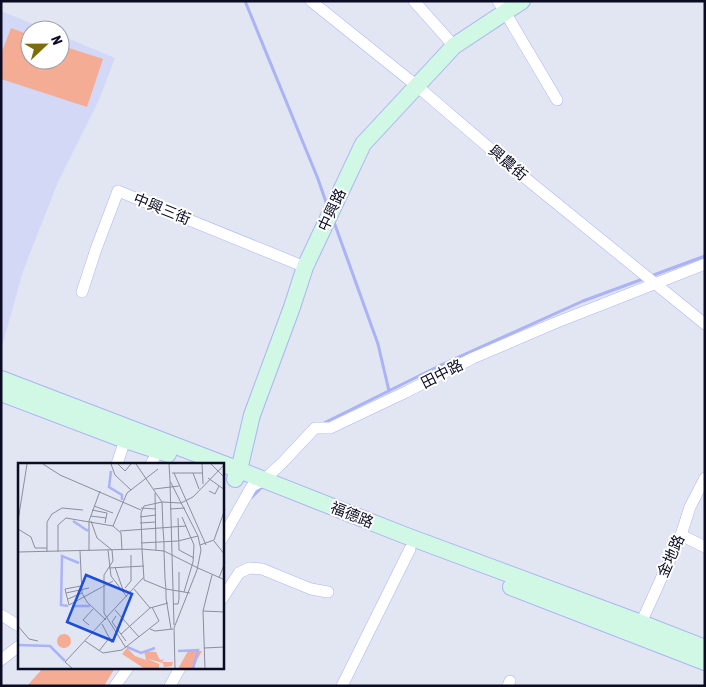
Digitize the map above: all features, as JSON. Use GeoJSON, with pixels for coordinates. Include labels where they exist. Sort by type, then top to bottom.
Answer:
{"type":"FeatureCollection","features":[{"type":"Feature","properties":{"kind":"street","name":"興農街"},"geometry":{"type":"LineString","coordinates":[[311,1],[705,324]]}},
{"type":"Feature","properties":{"kind":"street"},"geometry":{"type":"LineString","coordinates":[[414,1],[454,46]]}},
{"type":"Feature","properties":{"kind":"street","name":"中興路"},"geometry":{"type":"LineString","coordinates":[[232,475],[305,267],[363,144],[454,46],[501,7],[522,1]]}},
{"type":"Feature","properties":{"kind":"street"},"geometry":{"type":"LineString","coordinates":[[501,7],[557,100]]}},
{"type":"Feature","properties":{"kind":"street","name":"中興三街"},"geometry":{"type":"LineString","coordinates":[[82,292],[118,191],[305,267]]}},
{"type":"Feature","properties":{"kind":"street","name":"田中路"},"geometry":{"type":"LineString","coordinates":[[224,535],[258,483],[283,462],[315,428],[330,428],[474,358],[555,323],[705,264]]}},
{"type":"Feature","properties":{"kind":"street","name":"福德路"},"geometry":{"type":"LineString","coordinates":[[1,379],[203,463]]}},
{"type":"Feature","properties":{"kind":"street"},"geometry":{"type":"LineString","coordinates":[[1,393],[126,440],[155,458],[188,463]]}},
{"type":"Feature","properties":{"kind":"street"},"geometry":{"type":"LineString","coordinates":[[117,463],[126,440]]}},
{"type":"Feature","properties":{"kind":"street","name":"福德路"},"geometry":{"type":"LineString","coordinates":[[232,475],[404,535],[639,629],[705,662]]}},
{"type":"Feature","properties":{"kind":"street","name":"金地路"},"geometry":{"type":"LineString","coordinates":[[639,629],[681,535],[690,506],[705,478]]}},
{"type":"Feature","properties":{"kind":"street","name":"福德路"},"geometry":{"type":"LineString","coordinates":[[258,483],[281,496],[410,549],[639,629],[705,648]]}},
{"type":"Feature","properties":{"kind":"street"},"geometry":{"type":"LineString","coordinates":[[681,535],[705,547]]}},
{"type":"Feature","properties":{"kind":"street"},"geometry":{"type":"LineString","coordinates":[[342,686],[410,549]]}},
{"type":"Feature","properties":{"kind":"street"},"geometry":{"type":"LineString","coordinates":[[224,596],[239,573],[249,568],[262,570],[311,589],[328,592]]}},
{"type":"Feature","properties":{"kind":"street"},"geometry":{"type":"LineString","coordinates":[[1,615],[18,625]]}},
{"type":"Feature","properties":{"kind":"street"},"geometry":{"type":"LineString","coordinates":[[1,660],[18,647]]}},
{"type":"Feature","properties":{"kind":"street"},"geometry":{"type":"LineString","coordinates":[[115,686],[127,670]]}},
{"type":"Feature","properties":{"kind":"street"},"geometry":{"type":"LineString","coordinates":[[170,686],[179,670]]}},
{"type":"Feature","properties":{"kind":"shaded area"},"geometry":{"type":"Polygon","coordinates":[[[1,11],[23,20],[20,20],[20,70],[70,70],[70,39],[115,58],[99,100],[58,182],[23,271],[1,350],[1,11]]]}},
{"type":"Feature","properties":{"kind":"shaded area"},"geometry":{"type":"Polygon","coordinates":[[[11,28],[20,31],[20,70],[70,70],[70,48],[103,59],[87,107],[1,79],[1,54],[11,28]]]}},
{"type":"Feature","properties":{"kind":"shaded area"},"geometry":{"type":"Polygon","coordinates":[[[41,670],[114,670],[104,686],[27,686],[41,670]]]}},
{"type":"Feature","properties":{"kind":"waterway"},"geometry":{"type":"LineString","coordinates":[[245,1],[327,205]]}},
{"type":"Feature","properties":{"kind":"waterway"},"geometry":{"type":"LineString","coordinates":[[334,222],[378,344],[389,391]]}},
{"type":"Feature","properties":{"kind":"waterway"},"geometry":{"type":"LineString","coordinates":[[651,276],[705,256]]}},
{"type":"Feature","properties":{"kind":"waterway"},"geometry":{"type":"LineString","coordinates":[[322,425],[441,365],[583,301],[643,279]]}},
{"type":"Feature","properties":{"kind":"waterway"},"geometry":{"type":"LineString","coordinates":[[252,497],[264,485]]}}]}
